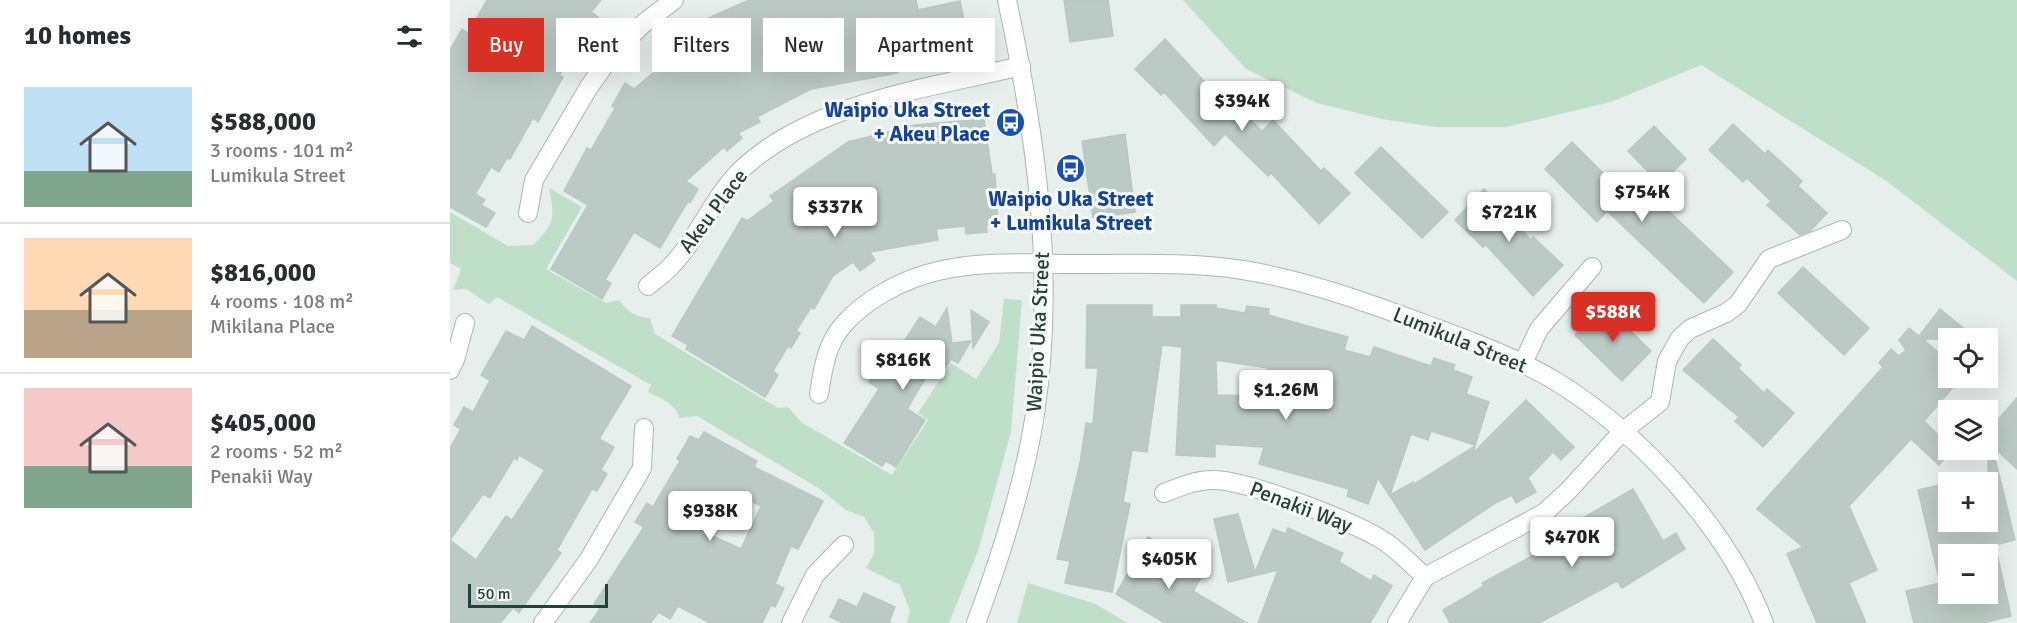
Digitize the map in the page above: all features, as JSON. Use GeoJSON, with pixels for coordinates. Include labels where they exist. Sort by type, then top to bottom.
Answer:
{"type":"FeatureCollection","features":[{"type":"Feature","properties":{"kind":"street"},"geometry":{"type":"LineString","coordinates":[[528,213],[534,180],[589,87],[612,53],[644,23],[674,0]]}},
{"type":"Feature","properties":{"kind":"street","name":"Waipio Uka Street"},"geometry":{"type":"LineString","coordinates":[[976,623],[1027,457],[1039,367],[1044,263],[1041,197],[1021,66],[1007,0]]}},
{"type":"Feature","properties":{"kind":"street","name":"Akeu Place"},"geometry":{"type":"LineString","coordinates":[[648,286],[673,265],[718,197],[741,169],[804,126],[836,111],[1021,66]]}},
{"type":"Feature","properties":{"kind":"street"},"geometry":{"type":"LineString","coordinates":[[1397,623],[1425,577],[1544,513],[1567,492],[1622,432],[1660,402],[1667,362],[1680,338],[1690,329],[1726,314],[1738,304],[1769,259],[1842,230]]}},
{"type":"Feature","properties":{"kind":"street","name":"Lumikula Street"},"geometry":{"type":"LineString","coordinates":[[819,394],[826,353],[843,325],[869,303],[897,285],[936,271],[970,266],[1044,263],[1218,268],[1280,278],[1393,312],[1523,363],[1584,399],[1683,491],[1728,551],[1747,582],[1764,623]]}},
{"type":"Feature","properties":{"kind":"street"},"geometry":{"type":"LineString","coordinates":[[1523,363],[1539,328],[1592,267]]}},
{"type":"Feature","properties":{"kind":"street"},"geometry":{"type":"LineString","coordinates":[[450,370],[465,323]]}},
{"type":"Feature","properties":{"kind":"street"},"geometry":{"type":"LineString","coordinates":[[543,623],[589,559],[642,468],[644,429]]}},
{"type":"Feature","properties":{"kind":"street","name":"Penakii Way"},"geometry":{"type":"LineString","coordinates":[[1164,493],[1183,485],[1212,480],[1244,485],[1345,521],[1384,541],[1425,577]]}},
{"type":"Feature","properties":{"kind":"street"},"geometry":{"type":"LineString","coordinates":[[791,623],[814,575],[844,545]]}},
{"type":"Feature","properties":{"kind":"green space"},"geometry":{"type":"Polygon","coordinates":[[[1183,0],[2017,0],[2017,281],[1885,180],[1701,65],[1611,102],[1506,127],[1435,127],[1382,119],[1317,103],[1246,69],[1183,0]]]}},
{"type":"Feature","properties":{"kind":"green space"},"geometry":{"type":"Polygon","coordinates":[[[549,188],[582,207],[546,269],[606,303],[619,300],[633,313],[650,318],[655,334],[778,408],[788,407],[801,422],[892,475],[928,420],[918,413],[951,363],[976,379],[999,343],[1004,299],[1022,300],[1011,432],[978,551],[949,623],[907,623],[910,611],[900,585],[866,568],[874,553],[874,533],[864,517],[846,510],[820,489],[697,416],[680,418],[671,405],[648,392],[651,385],[497,297],[489,304],[466,289],[453,290],[461,269],[450,263],[450,212],[508,246],[533,245],[546,231],[551,220],[552,206],[549,188]]]}},
{"type":"Feature","properties":{"kind":"green space"},"geometry":{"type":"Polygon","coordinates":[[[1028,583],[1096,604],[1127,623],[1017,623],[1028,583]]]}},
{"type":"Feature","properties":{"kind":"building"},"geometry":{"type":"Polygon","coordinates":[[[487,0],[601,0],[591,12],[597,18],[556,18],[556,72],[562,72],[559,75],[563,77],[538,122],[533,118],[510,159],[507,158],[499,172],[491,167],[475,194],[485,200],[481,205],[495,213],[486,227],[450,207],[450,50],[462,29],[468,33],[468,72],[544,72],[544,18],[477,18],[487,0]]]}},
{"type":"Feature","properties":{"kind":"building"},"geometry":{"type":"Polygon","coordinates":[[[749,0],[916,0],[918,10],[960,1],[964,18],[856,18],[856,72],[898,73],[811,89],[757,117],[760,122],[738,133],[742,138],[727,151],[724,147],[686,181],[698,189],[690,203],[688,201],[660,248],[634,232],[605,280],[611,283],[602,299],[551,269],[588,205],[564,191],[587,148],[591,150],[615,108],[612,106],[625,83],[634,89],[654,72],[751,72],[751,18],[709,18],[749,0]]]}},
{"type":"Feature","properties":{"kind":"building"},"geometry":{"type":"Polygon","coordinates":[[[1064,0],[1108,0],[1113,36],[1070,42],[1064,0]]]}},
{"type":"Feature","properties":{"kind":"building"},"geometry":{"type":"Polygon","coordinates":[[[1165,39],[1214,92],[1218,87],[1262,131],[1273,120],[1321,171],[1324,168],[1350,193],[1319,224],[1271,173],[1268,176],[1225,134],[1214,146],[1164,92],[1161,95],[1135,69],[1165,39]]]}},
{"type":"Feature","properties":{"kind":"building"},"geometry":{"type":"Polygon","coordinates":[[[984,119],[992,174],[995,174],[998,224],[986,225],[987,232],[966,234],[965,226],[936,229],[938,240],[870,252],[875,260],[860,271],[853,262],[833,276],[814,309],[811,307],[796,331],[800,333],[791,348],[788,346],[773,371],[778,375],[765,397],[686,349],[688,345],[672,336],[742,218],[747,221],[774,201],[770,196],[848,142],[915,125],[984,119]]]}},
{"type":"Feature","properties":{"kind":"building"},"geometry":{"type":"Polygon","coordinates":[[[1733,124],[1765,154],[1768,150],[1802,181],[1798,186],[1827,213],[1810,231],[1800,235],[1767,205],[1771,201],[1747,178],[1743,182],[1709,150],[1733,124]]]}},
{"type":"Feature","properties":{"kind":"building"},"geometry":{"type":"Polygon","coordinates":[[[1654,126],[1686,159],[1660,184],[1628,151],[1654,126]]]}},
{"type":"Feature","properties":{"kind":"building"},"geometry":{"type":"Polygon","coordinates":[[[1125,134],[1135,212],[1093,218],[1082,141],[1125,134]]]}},
{"type":"Feature","properties":{"kind":"building"},"geometry":{"type":"Polygon","coordinates":[[[1572,142],[1643,213],[1656,199],[1733,272],[1704,303],[1607,211],[1597,222],[1545,169],[1572,142]]]}},
{"type":"Feature","properties":{"kind":"building"},"geometry":{"type":"Polygon","coordinates":[[[1381,147],[1448,212],[1422,238],[1355,173],[1381,147]]]}},
{"type":"Feature","properties":{"kind":"building"},"geometry":{"type":"Polygon","coordinates":[[[1484,189],[1531,240],[1533,237],[1563,265],[1533,296],[1486,245],[1483,247],[1455,220],[1484,189]]]}},
{"type":"Feature","properties":{"kind":"building"},"geometry":{"type":"Polygon","coordinates":[[[1803,267],[1869,328],[1844,355],[1778,293],[1803,267]]]}},
{"type":"Feature","properties":{"kind":"building"},"geometry":{"type":"Polygon","coordinates":[[[1087,305],[1152,305],[1152,317],[1181,317],[1181,305],[1216,305],[1216,308],[1245,313],[1247,306],[1269,309],[1268,315],[1348,337],[1344,350],[1370,357],[1374,347],[1431,366],[1434,358],[1455,365],[1453,370],[1472,377],[1466,394],[1489,402],[1475,445],[1431,431],[1428,440],[1411,434],[1390,495],[1413,482],[1411,486],[1475,446],[1472,454],[1526,400],[1574,447],[1561,460],[1553,452],[1528,478],[1536,492],[1516,503],[1512,495],[1497,502],[1425,550],[1378,478],[1368,504],[1347,496],[1349,489],[1259,464],[1264,447],[1215,444],[1215,457],[1176,455],[1182,347],[1162,345],[1147,452],[1132,450],[1123,502],[1130,504],[1112,592],[1065,583],[1070,561],[1057,559],[1080,463],[1086,423],[1093,424],[1098,368],[1086,368],[1087,305]],[[1216,360],[1217,395],[1261,396],[1268,368],[1216,360]]]}},
{"type":"Feature","properties":{"kind":"building"},"geometry":{"type":"Polygon","coordinates":[[[1604,305],[1651,351],[1622,381],[1575,335],[1604,305]]]}},
{"type":"Feature","properties":{"kind":"building"},"geometry":{"type":"Polygon","coordinates":[[[947,308],[952,343],[971,341],[958,363],[951,359],[939,378],[929,372],[907,409],[925,420],[896,467],[886,461],[882,466],[844,443],[879,389],[869,382],[898,340],[903,343],[920,317],[936,327],[947,308]]]}},
{"type":"Feature","properties":{"kind":"building"},"geometry":{"type":"Polygon","coordinates":[[[1940,309],[1963,328],[1938,328],[1938,339],[1923,339],[1938,352],[1938,388],[1952,388],[1942,400],[1938,400],[1938,405],[1924,421],[1938,435],[1938,460],[1944,460],[1939,465],[1911,439],[1849,506],[1877,570],[1849,583],[1866,623],[1817,623],[1787,554],[1803,547],[1757,509],[1883,367],[1879,363],[1891,349],[1899,356],[1906,350],[1899,340],[1909,328],[1919,336],[1940,309]]]}},
{"type":"Feature","properties":{"kind":"building"},"geometry":{"type":"Polygon","coordinates":[[[971,310],[989,322],[973,348],[971,310]]]}},
{"type":"Feature","properties":{"kind":"building"},"geometry":{"type":"Polygon","coordinates":[[[532,326],[631,386],[599,439],[614,447],[601,470],[607,474],[597,491],[592,489],[557,550],[561,553],[519,613],[513,608],[500,623],[450,623],[450,540],[450,448],[461,429],[454,425],[464,407],[473,412],[490,380],[481,375],[506,331],[524,340],[532,326]],[[519,455],[517,460],[514,458],[490,498],[483,494],[450,540],[476,560],[506,516],[512,520],[545,470],[519,455]]]}},
{"type":"Feature","properties":{"kind":"building"},"geometry":{"type":"Polygon","coordinates":[[[1713,339],[1741,365],[1738,368],[1764,393],[1767,389],[1794,413],[1763,447],[1735,421],[1739,417],[1683,370],[1713,339]]]}},
{"type":"Feature","properties":{"kind":"building"},"geometry":{"type":"Polygon","coordinates":[[[2017,398],[2017,469],[1998,451],[1998,420],[2017,398]]]}},
{"type":"Feature","properties":{"kind":"building"},"geometry":{"type":"Polygon","coordinates":[[[704,432],[757,461],[754,467],[823,501],[798,549],[791,546],[775,584],[784,588],[775,607],[771,605],[762,623],[710,623],[678,606],[670,619],[659,612],[650,623],[590,623],[600,609],[594,604],[644,527],[635,522],[647,503],[653,507],[680,461],[677,459],[690,436],[699,440],[704,432]],[[731,491],[706,533],[741,549],[761,506],[731,491]]]}},
{"type":"Feature","properties":{"kind":"building"},"geometry":{"type":"Polygon","coordinates":[[[1988,460],[1995,460],[2015,540],[1998,544],[1938,544],[1938,575],[1918,490],[1938,485],[1938,532],[1998,532],[1998,472],[1988,472],[1988,460]]]}},
{"type":"Feature","properties":{"kind":"building"},"geometry":{"type":"Polygon","coordinates":[[[1633,489],[1663,541],[1676,533],[1685,549],[1622,588],[1617,581],[1539,623],[1450,623],[1443,610],[1484,586],[1482,583],[1558,542],[1557,540],[1580,527],[1576,522],[1633,489]]]}},
{"type":"Feature","properties":{"kind":"building"},"geometry":{"type":"Polygon","coordinates":[[[1238,514],[1255,572],[1273,529],[1286,534],[1288,528],[1343,553],[1339,562],[1371,581],[1374,575],[1392,586],[1370,623],[1258,623],[1278,570],[1228,582],[1214,519],[1238,514]]]}},
{"type":"Feature","properties":{"kind":"building"},"geometry":{"type":"Polygon","coordinates":[[[1148,537],[1179,555],[1175,564],[1201,578],[1193,591],[1247,623],[1165,623],[1116,594],[1148,537]]]}},
{"type":"Feature","properties":{"kind":"building"},"geometry":{"type":"Polygon","coordinates":[[[1998,558],[2011,616],[1983,623],[1914,623],[1906,591],[1938,583],[1938,604],[1998,604],[1998,558]]]}},
{"type":"Feature","properties":{"kind":"building"},"geometry":{"type":"Polygon","coordinates":[[[864,593],[895,607],[889,622],[892,623],[843,623],[830,617],[839,599],[857,607],[864,593]]]}},
{"type":"Feature","properties":{"kind":"place","name":"Waipio Uka Street + Akeu Place"},"geometry":{"type":"Point","coordinates":[1011,122]}},
{"type":"Feature","properties":{"kind":"place","name":"Waipio Uka Street + Lumikula Street"},"geometry":{"type":"Point","coordinates":[1071,168]}}]}
